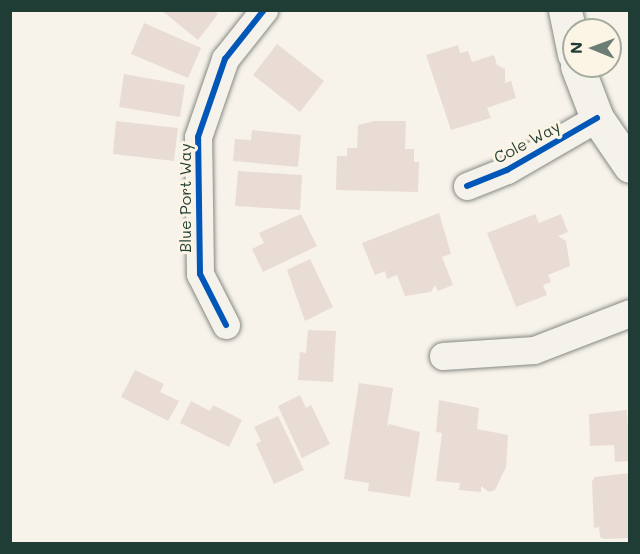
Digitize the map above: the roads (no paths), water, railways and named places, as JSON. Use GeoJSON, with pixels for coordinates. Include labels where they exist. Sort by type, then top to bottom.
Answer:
{"type":"FeatureCollection","features":[{"type":"Feature","properties":{"kind":"main road"},"geometry":{"type":"LineString","coordinates":[[581,78],[597,118],[630,166]]}},
{"type":"Feature","properties":{"kind":"street","name":"Blue Port Way"},"geometry":{"type":"LineString","coordinates":[[226,325],[200,274],[198,137],[225,59],[264,10]]}},
{"type":"Feature","properties":{"kind":"street","name":"Cole Way"},"geometry":{"type":"LineString","coordinates":[[467,186],[507,170],[597,118]]}},
{"type":"Feature","properties":{"kind":"street"},"geometry":{"type":"LineString","coordinates":[[443,356],[534,350],[630,313]]}}]}
